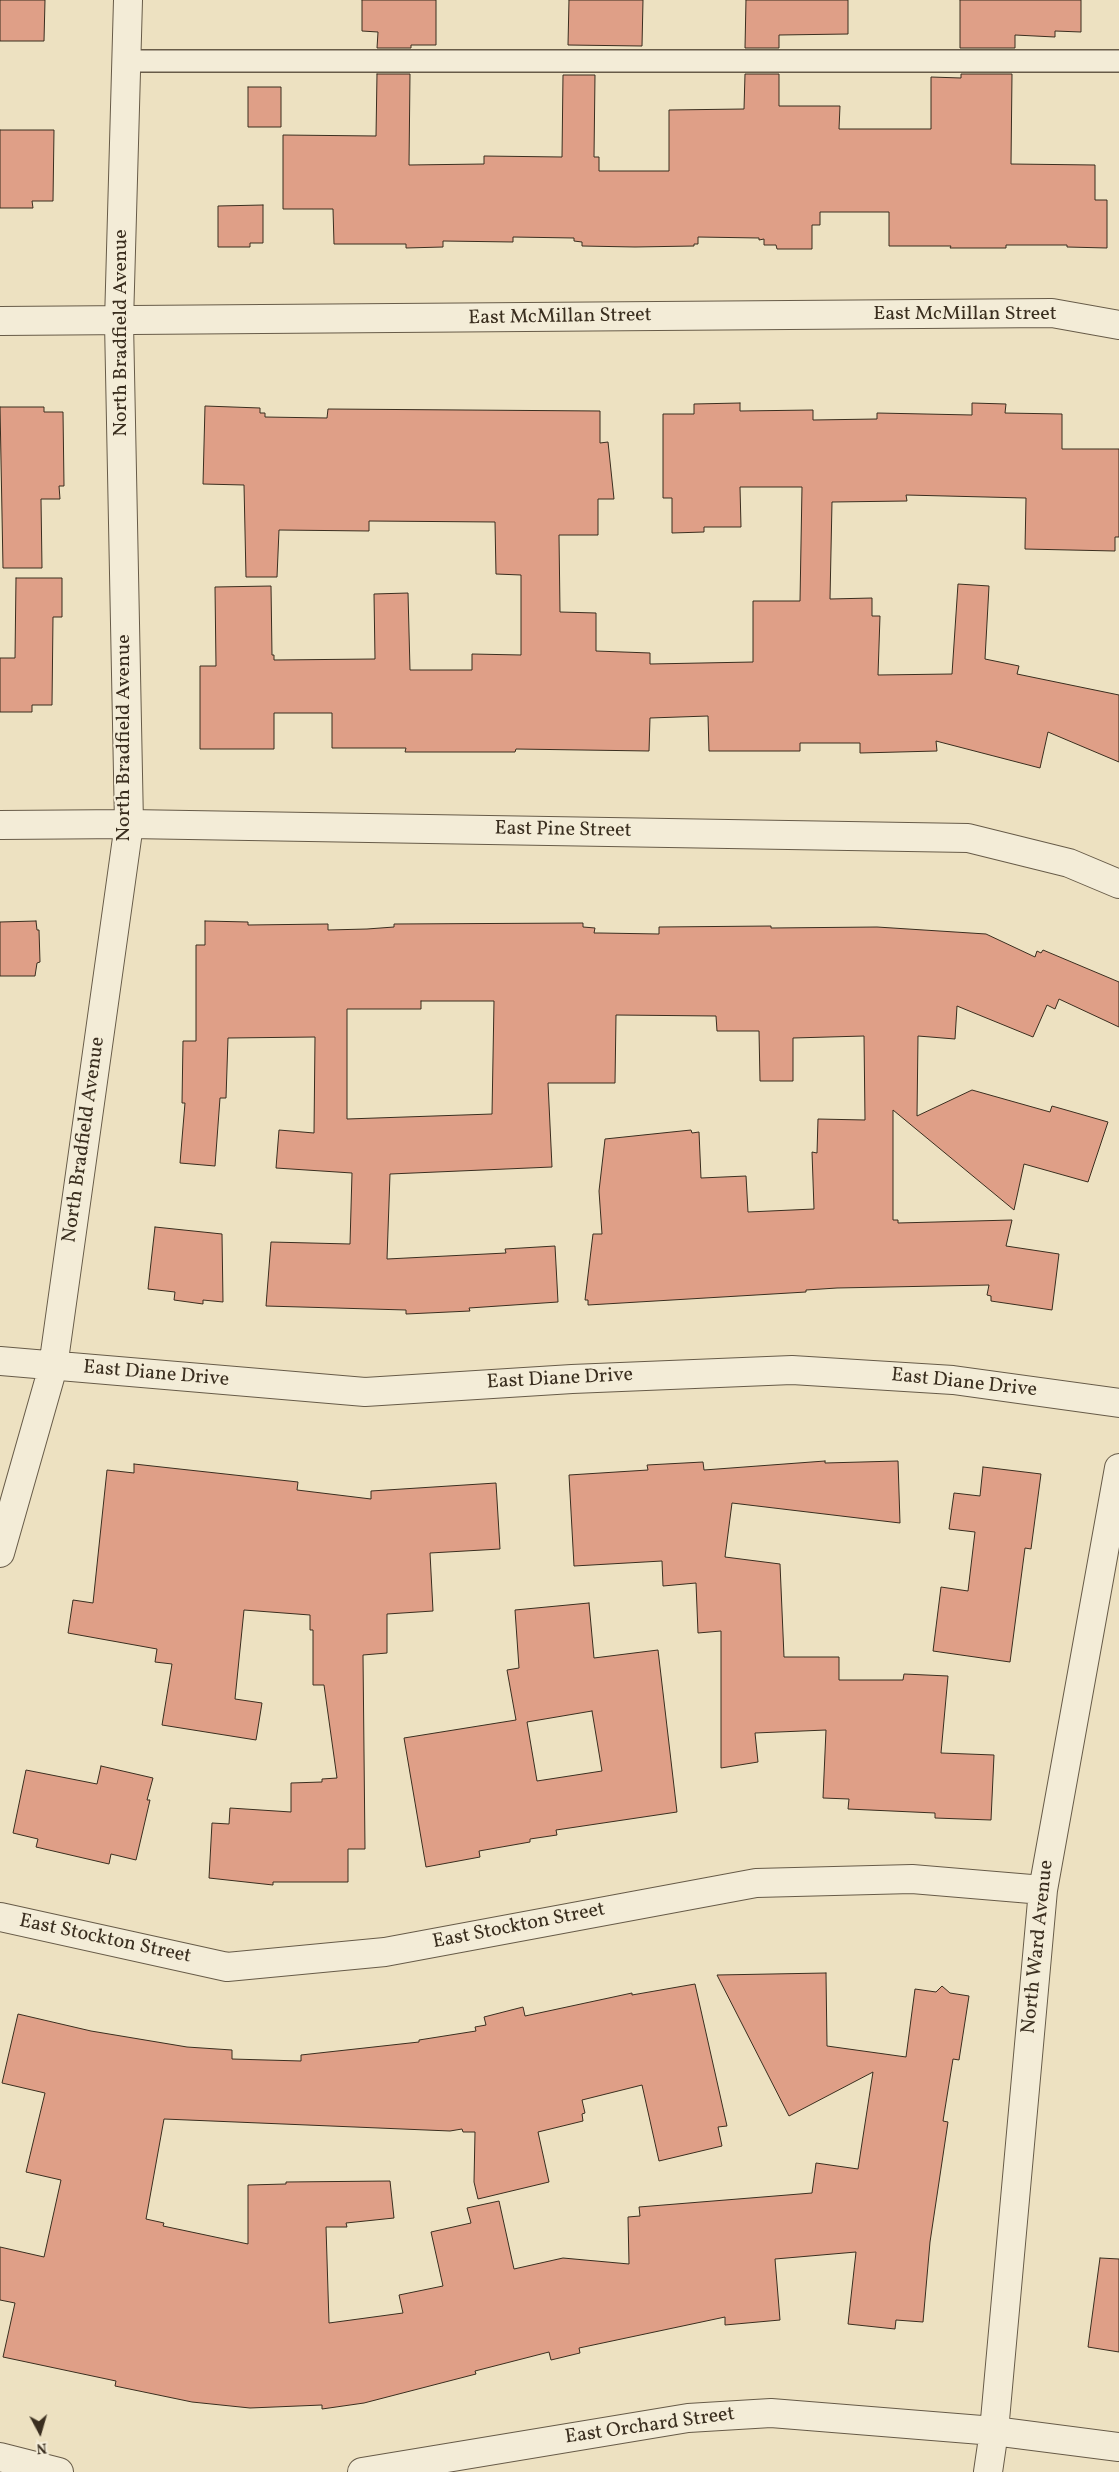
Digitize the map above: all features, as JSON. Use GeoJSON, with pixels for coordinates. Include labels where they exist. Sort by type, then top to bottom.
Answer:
{"type":"FeatureCollection","features":[{"type":"Feature","properties":{"kind":"street","name":"North Bradfield Avenue"},"geometry":{"type":"LineString","coordinates":[[0,1553],[53,1367],[130,824],[119,322],[128,0]]}},
{"type":"Feature","properties":{"kind":"street","name":"East McMillan Street"},"geometry":{"type":"LineString","coordinates":[[0,321],[119,322],[1052,313],[1119,325]]}},
{"type":"Feature","properties":{"kind":"street","name":"East Pine Street"},"geometry":{"type":"LineString","coordinates":[[0,825],[130,824],[968,838],[1069,863],[1119,884]]}},
{"type":"Feature","properties":{"kind":"street","name":"East Diane Drive"},"geometry":{"type":"LineString","coordinates":[[0,1361],[365,1392],[572,1379],[792,1370],[953,1380],[1119,1403]]}},
{"type":"Feature","properties":{"kind":"street","name":"North Ward Avenue"},"geometry":{"type":"LineString","coordinates":[[988,2472],[994,2431],[1043,1890],[1119,1468]]}},
{"type":"Feature","properties":{"kind":"street","name":"East Stockton Street"},"geometry":{"type":"LineString","coordinates":[[0,1917],[227,1967],[385,1952],[756,1883],[912,1879],[1043,1890]]}},
{"type":"Feature","properties":{"kind":"street","name":"East Orchard Street"},"geometry":{"type":"LineString","coordinates":[[362,2472],[688,2418],[771,2413],[994,2431],[1119,2447]]}},
{"type":"Feature","properties":{"kind":"street"},"geometry":{"type":"LineString","coordinates":[[0,2457],[59,2472]]}},
{"type":"Feature","properties":{"kind":"lane"},"geometry":{"type":"LineString","coordinates":[[126,61],[1119,61]]}},
{"type":"Feature","properties":{"kind":"building"},"geometry":{"type":"Polygon","coordinates":[[[0,0],[45,0],[44,41],[0,41],[0,0]]]}},
{"type":"Feature","properties":{"kind":"building"},"geometry":{"type":"Polygon","coordinates":[[[362,0],[436,0],[436,45],[411,45],[411,48],[377,48],[378,32],[362,31],[362,0]]]}},
{"type":"Feature","properties":{"kind":"building"},"geometry":{"type":"Polygon","coordinates":[[[569,0],[643,0],[642,46],[568,45],[569,0]]]}},
{"type":"Feature","properties":{"kind":"building"},"geometry":{"type":"Polygon","coordinates":[[[746,0],[848,0],[848,34],[779,35],[779,48],[745,48],[746,0]]]}},
{"type":"Feature","properties":{"kind":"building"},"geometry":{"type":"Polygon","coordinates":[[[960,0],[1081,0],[1081,32],[1055,31],[1055,37],[1015,35],[1015,48],[960,48],[960,0]]]}},
{"type":"Feature","properties":{"kind":"building"},"geometry":{"type":"Polygon","coordinates":[[[377,74],[410,74],[409,165],[484,164],[484,156],[562,157],[563,75],[595,75],[594,157],[599,157],[599,171],[669,171],[669,110],[744,109],[745,74],[779,74],[779,106],[840,106],[839,129],[931,129],[931,77],[961,78],[961,74],[1012,74],[1011,164],[1095,165],[1095,200],[1107,200],[1107,248],[1067,247],[1067,245],[1006,245],[1006,248],[889,246],[889,212],[820,212],[820,225],[812,225],[812,249],[777,249],[776,245],[764,245],[764,239],[759,240],[759,238],[698,237],[698,244],[694,244],[694,246],[582,246],[582,242],[574,241],[574,238],[513,237],[513,242],[443,241],[443,247],[406,248],[406,244],[334,244],[333,209],[283,209],[283,135],[376,136],[377,74]]]}},
{"type":"Feature","properties":{"kind":"building"},"geometry":{"type":"Polygon","coordinates":[[[248,87],[281,87],[281,127],[248,127],[248,87]]]}},
{"type":"Feature","properties":{"kind":"building"},"geometry":{"type":"Polygon","coordinates":[[[0,130],[54,130],[53,201],[32,201],[33,208],[0,208],[0,130]]]}},
{"type":"Feature","properties":{"kind":"building"},"geometry":{"type":"Polygon","coordinates":[[[263,205],[263,243],[250,243],[250,247],[218,247],[218,206],[263,205]]]}},
{"type":"Feature","properties":{"kind":"building"},"geometry":{"type":"Polygon","coordinates":[[[740,403],[740,411],[813,410],[813,420],[877,419],[877,413],[972,415],[972,403],[1006,404],[1005,413],[1062,414],[1062,449],[1119,449],[1119,537],[1115,537],[1115,551],[1025,549],[1026,498],[906,495],[907,501],[832,502],[830,599],[872,598],[872,616],[880,616],[878,675],[952,674],[958,584],[989,586],[985,659],[1019,666],[1017,674],[1119,695],[1119,762],[1048,732],[1040,768],[936,741],[937,751],[860,753],[860,743],[800,743],[800,751],[709,751],[708,716],[650,718],[649,751],[516,749],[515,752],[405,752],[406,748],[332,748],[332,713],[274,713],[274,749],[200,749],[200,666],[216,666],[215,587],[271,586],[272,655],[274,655],[274,660],[375,659],[374,594],[408,593],[410,670],[472,670],[472,654],[521,655],[521,575],[496,574],[495,522],[369,521],[369,531],[279,530],[277,577],[246,577],[244,485],[203,484],[205,406],[260,408],[260,413],[265,413],[265,417],[327,418],[328,409],[600,411],[600,443],[608,442],[614,499],[598,499],[598,535],[559,535],[560,612],[596,613],[596,651],[650,653],[650,664],[753,662],[753,601],[800,601],[802,487],[740,487],[741,527],[704,527],[704,532],[672,533],[672,498],[663,498],[663,414],[694,414],[694,404],[740,403]]]}},
{"type":"Feature","properties":{"kind":"building"},"geometry":{"type":"Polygon","coordinates":[[[0,407],[44,407],[44,412],[63,412],[64,486],[59,486],[60,499],[41,499],[42,568],[3,568],[0,407]]]}},
{"type":"Feature","properties":{"kind":"building"},"geometry":{"type":"Polygon","coordinates":[[[16,578],[62,578],[62,617],[53,617],[52,705],[32,705],[32,712],[0,712],[0,658],[15,658],[16,578]]]}},
{"type":"Feature","properties":{"kind":"building"},"geometry":{"type":"Polygon","coordinates":[[[36,921],[37,930],[39,930],[40,962],[37,963],[35,976],[0,976],[0,922],[36,921]]]}},
{"type":"Feature","properties":{"kind":"building"},"geometry":{"type":"Polygon","coordinates":[[[205,921],[248,922],[248,925],[328,924],[328,930],[394,927],[394,924],[583,923],[583,927],[595,928],[594,933],[659,934],[659,927],[877,927],[986,934],[1035,957],[1037,951],[1041,953],[1043,950],[1119,982],[1119,1027],[1059,999],[1055,1009],[1047,1005],[1033,1037],[957,1006],[955,1039],[918,1036],[917,1116],[972,1090],[1050,1112],[1052,1106],[1108,1122],[1088,1182],[1024,1164],[1014,1210],[893,1110],[893,1220],[898,1220],[898,1223],[1012,1220],[1006,1246],[1059,1254],[1052,1310],[991,1301],[991,1296],[987,1295],[989,1285],[837,1288],[806,1290],[806,1292],[588,1305],[588,1300],[585,1300],[593,1234],[602,1234],[599,1191],[605,1139],[691,1130],[692,1133],[699,1132],[701,1178],[746,1176],[748,1212],[814,1209],[812,1152],[817,1153],[818,1119],[865,1120],[864,1036],[793,1038],[793,1081],[760,1081],[759,1031],[717,1031],[716,1016],[616,1015],[615,1083],[548,1083],[552,1167],[390,1174],[387,1259],[506,1253],[505,1249],[555,1246],[558,1302],[469,1308],[470,1311],[406,1314],[406,1310],[266,1306],[271,1242],[350,1244],[352,1173],[276,1168],[279,1130],[314,1133],[315,1037],[228,1038],[226,1098],[220,1098],[215,1166],[180,1163],[185,1103],[182,1103],[183,1041],[196,1041],[196,945],[205,945],[205,921]],[[421,1001],[421,1009],[347,1009],[347,1119],[492,1114],[494,1001],[421,1001]]]}},
{"type":"Feature","properties":{"kind":"building"},"geometry":{"type":"Polygon","coordinates":[[[155,1227],[222,1234],[223,1302],[203,1300],[203,1304],[174,1300],[175,1292],[148,1289],[155,1227]]]}},
{"type":"Feature","properties":{"kind":"building"},"geometry":{"type":"Polygon","coordinates":[[[825,1461],[825,1463],[898,1461],[900,1523],[732,1503],[725,1557],[780,1564],[784,1657],[839,1657],[839,1680],[903,1680],[904,1674],[948,1676],[941,1753],[994,1755],[991,1820],[935,1818],[935,1813],[848,1809],[849,1799],[823,1798],[826,1730],[755,1733],[758,1762],[721,1768],[721,1631],[698,1633],[696,1583],[663,1586],[662,1561],[574,1566],[569,1475],[648,1470],[647,1465],[703,1462],[704,1470],[825,1461]]]}},
{"type":"Feature","properties":{"kind":"building"},"geometry":{"type":"Polygon","coordinates":[[[134,1464],[298,1482],[297,1490],[371,1499],[371,1491],[496,1483],[500,1549],[430,1553],[433,1611],[387,1614],[387,1653],[363,1655],[365,1849],[348,1849],[348,1882],[273,1882],[273,1885],[209,1878],[212,1823],[229,1824],[230,1808],[291,1812],[291,1783],[322,1782],[322,1779],[337,1778],[324,1685],[313,1685],[313,1630],[310,1630],[310,1615],[244,1610],[235,1699],[262,1703],[256,1740],[162,1725],[172,1664],[155,1662],[157,1649],[68,1633],[73,1600],[93,1603],[107,1470],[134,1473],[134,1464]]]}},
{"type":"Feature","properties":{"kind":"building"},"geometry":{"type":"Polygon","coordinates":[[[983,1467],[1041,1474],[1031,1549],[1025,1548],[1010,1662],[933,1651],[941,1587],[968,1591],[975,1532],[949,1529],[954,1493],[980,1496],[983,1467]]]}},
{"type":"Feature","properties":{"kind":"building"},"geometry":{"type":"Polygon","coordinates":[[[589,1603],[594,1658],[658,1650],[677,1812],[556,1830],[557,1835],[530,1839],[530,1842],[479,1851],[480,1857],[426,1867],[404,1738],[516,1720],[507,1670],[519,1668],[515,1610],[589,1603]],[[592,1711],[527,1722],[537,1781],[602,1771],[592,1711]]]}},
{"type":"Feature","properties":{"kind":"building"},"geometry":{"type":"Polygon","coordinates":[[[101,1766],[153,1778],[147,1800],[150,1800],[136,1860],[111,1854],[109,1864],[36,1847],[38,1839],[13,1833],[26,1770],[97,1784],[101,1766]]]}},
{"type":"Feature","properties":{"kind":"building"},"geometry":{"type":"Polygon","coordinates":[[[826,1973],[827,2046],[906,2057],[915,1989],[936,1992],[942,1986],[950,1993],[969,1996],[959,2060],[953,2059],[943,2121],[948,2122],[930,2242],[923,2322],[896,2320],[895,2329],[848,2324],[856,2252],[775,2259],[780,2320],[725,2325],[725,2317],[579,2348],[580,2353],[551,2360],[549,2352],[475,2371],[476,2374],[364,2403],[322,2409],[322,2405],[250,2408],[192,2402],[115,2386],[116,2381],[3,2357],[15,2303],[0,2300],[0,2247],[44,2257],[61,2180],[26,2172],[45,2093],[2,2083],[18,2014],[91,2031],[187,2047],[232,2050],[232,2059],[301,2061],[301,2055],[419,2042],[419,2040],[476,2031],[475,2027],[486,2025],[484,2017],[523,2007],[525,2016],[632,1993],[632,1995],[695,1984],[727,2126],[718,2127],[722,2146],[659,2161],[642,2085],[582,2100],[585,2113],[582,2114],[583,2121],[538,2132],[549,2182],[478,2199],[474,2182],[475,2132],[463,2132],[462,2129],[450,2131],[164,2119],[146,2219],[164,2223],[163,2226],[248,2244],[248,2185],[286,2184],[286,2182],[390,2181],[394,2218],[346,2223],[347,2227],[326,2227],[329,2323],[403,2313],[399,2295],[443,2286],[431,2232],[471,2223],[467,2208],[499,2201],[514,2269],[563,2258],[629,2264],[628,2217],[640,2216],[639,2207],[812,2193],[816,2163],[858,2169],[873,2072],[789,2116],[717,1975],[826,1973]]]}},
{"type":"Feature","properties":{"kind":"building"},"geometry":{"type":"Polygon","coordinates":[[[1100,2258],[1119,2259],[1119,2352],[1088,2347],[1100,2258]]]}}]}
